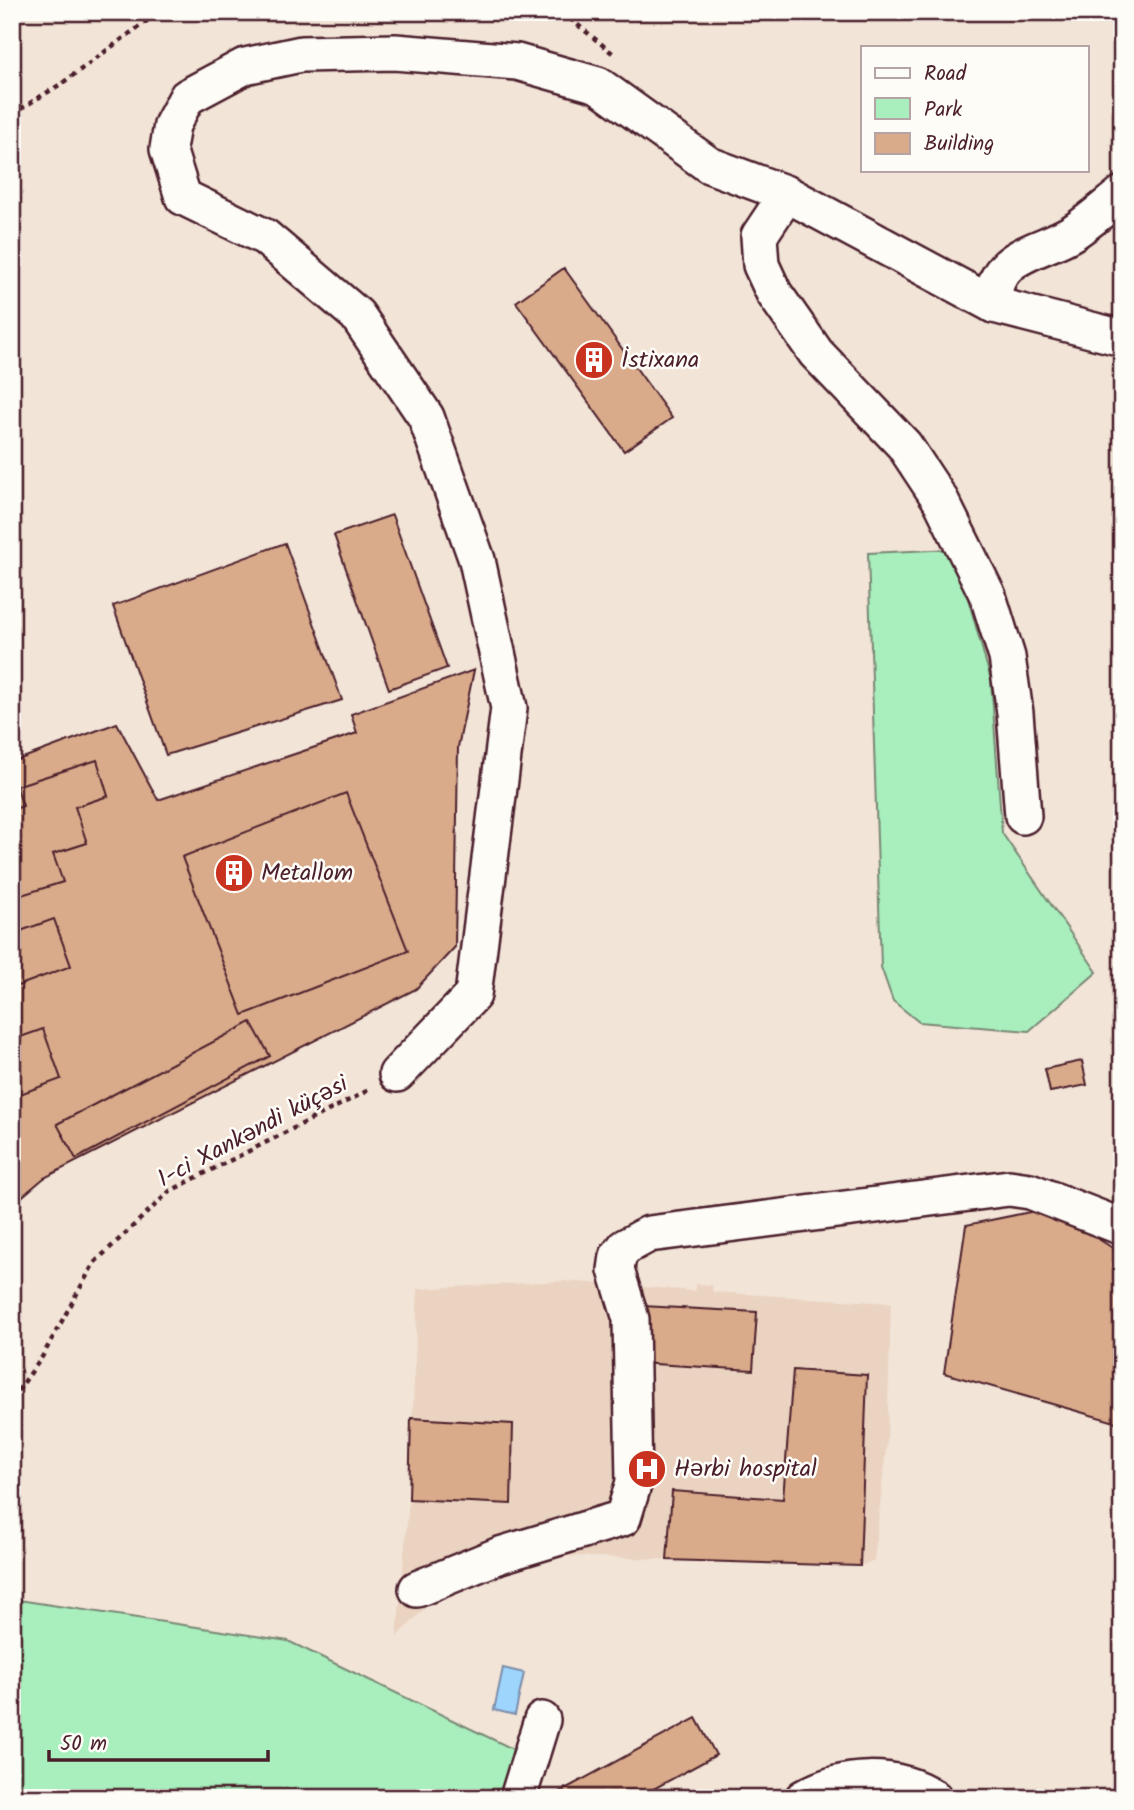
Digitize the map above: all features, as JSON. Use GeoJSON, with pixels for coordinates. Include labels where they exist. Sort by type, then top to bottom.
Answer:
{"type":"FeatureCollection","features":[{"type":"Feature","properties":{"kind":"lane"},"geometry":{"type":"LineString","coordinates":[[397,1074],[473,995],[509,708],[477,560],[426,417],[357,315],[265,237],[183,197],[168,149],[172,125],[187,97],[245,66],[301,54],[395,52],[517,62],[597,85],[709,165],[787,194],[994,305],[1122,338]]}},
{"type":"Feature","properties":{"kind":"lane"},"geometry":{"type":"LineString","coordinates":[[787,194],[759,236],[761,265],[774,293],[816,353],[904,445],[941,501],[988,596],[1007,657],[1015,713],[1023,816]]}},
{"type":"Feature","properties":{"kind":"lane"},"geometry":{"type":"LineString","coordinates":[[994,305],[993,290],[1004,267],[1034,249],[1074,232],[1122,194]]}},
{"type":"Feature","properties":{"kind":"lane"},"geometry":{"type":"LineString","coordinates":[[417,1589],[500,1555],[623,1518],[634,1482],[631,1319],[616,1270],[618,1256],[634,1240],[649,1234],[1009,1188],[1030,1191],[1122,1227]]}},
{"type":"Feature","properties":{"kind":"lane"},"geometry":{"type":"LineString","coordinates":[[518,1798],[542,1720]]}},
{"type":"Feature","properties":{"kind":"lane"},"geometry":{"type":"LineString","coordinates":[[803,1798],[821,1787],[848,1780],[880,1780],[924,1791],[933,1798]]}},
{"type":"Feature","properties":{"kind":"path"},"geometry":{"type":"LineString","coordinates":[[12,114],[61,84],[159,12]]}},
{"type":"Feature","properties":{"kind":"path","name":"1-ci Xankəndi küçəsi"},"geometry":{"type":"LineString","coordinates":[[12,1399],[42,1357],[94,1263],[170,1192],[264,1146],[397,1074]]}},
{"type":"Feature","properties":{"kind":"shaded area","name":"Hərbi hospital"},"geometry":{"type":"Polygon","coordinates":[[[564,1281],[695,1291],[695,1284],[712,1285],[713,1292],[891,1303],[887,1440],[874,1560],[860,1566],[541,1555],[436,1597],[397,1637],[409,1499],[418,1289],[564,1281]]]}},
{"type":"Feature","properties":{"kind":"green space"},"geometry":{"type":"Polygon","coordinates":[[[954,549],[991,680],[1002,833],[1097,972],[1029,1031],[919,1022],[893,1001],[881,967],[868,553],[954,549]]]}},
{"type":"Feature","properties":{"kind":"green space"},"geometry":{"type":"Polygon","coordinates":[[[12,1599],[288,1641],[513,1749],[499,1798],[12,1798],[12,1599]]]}},
{"type":"Feature","properties":{"kind":"water"},"geometry":{"type":"Polygon","coordinates":[[[503,1668],[524,1673],[515,1715],[494,1710],[503,1668]]]}},
{"type":"Feature","properties":{"kind":"building","name":"İstixana"},"geometry":{"type":"Polygon","coordinates":[[[564,268],[672,418],[624,451],[516,302],[564,268]]]}},
{"type":"Feature","properties":{"kind":"building"},"geometry":{"type":"Polygon","coordinates":[[[392,515],[447,668],[389,689],[334,535],[392,515]]]}},
{"type":"Feature","properties":{"kind":"building"},"geometry":{"type":"Polygon","coordinates":[[[285,543],[342,700],[166,755],[113,606],[285,543]]]}},
{"type":"Feature","properties":{"kind":"building","name":"Metallom"},"geometry":{"type":"Polygon","coordinates":[[[474,670],[458,747],[455,947],[416,989],[44,1178],[12,1205],[12,762],[117,723],[158,800],[357,733],[351,714],[474,670]]]}},
{"type":"Feature","properties":{"kind":"building"},"geometry":{"type":"Polygon","coordinates":[[[97,760],[108,796],[75,807],[87,843],[53,854],[63,882],[12,898],[12,810],[23,806],[16,786],[97,760]]]}},
{"type":"Feature","properties":{"kind":"building"},"geometry":{"type":"Polygon","coordinates":[[[1119,786],[1122,786],[1122,912],[1118,912],[1119,786]]]}},
{"type":"Feature","properties":{"kind":"building"},"geometry":{"type":"Polygon","coordinates":[[[346,793],[408,951],[243,1015],[182,857],[346,793]]]}},
{"type":"Feature","properties":{"kind":"building"},"geometry":{"type":"Polygon","coordinates":[[[54,919],[71,966],[12,988],[12,934],[54,919]]]}},
{"type":"Feature","properties":{"kind":"building"},"geometry":{"type":"Polygon","coordinates":[[[12,1010],[20,1031],[12,1034],[12,1010]]]}},
{"type":"Feature","properties":{"kind":"building"},"geometry":{"type":"Polygon","coordinates":[[[251,1022],[270,1056],[76,1159],[57,1124],[251,1022]]]}},
{"type":"Feature","properties":{"kind":"building"},"geometry":{"type":"Polygon","coordinates":[[[43,1029],[61,1079],[12,1097],[12,1040],[43,1029]]]}},
{"type":"Feature","properties":{"kind":"building"},"geometry":{"type":"Polygon","coordinates":[[[1082,1061],[1087,1085],[1050,1092],[1045,1069],[1082,1061]]]}},
{"type":"Feature","properties":{"kind":"building"},"geometry":{"type":"Polygon","coordinates":[[[1050,1208],[1122,1254],[1122,1424],[944,1373],[966,1225],[1050,1208]]]}},
{"type":"Feature","properties":{"kind":"building"},"geometry":{"type":"Polygon","coordinates":[[[642,1306],[757,1312],[753,1370],[638,1363],[642,1306]]]}},
{"type":"Feature","properties":{"kind":"building"},"geometry":{"type":"Polygon","coordinates":[[[793,1370],[867,1375],[860,1566],[667,1560],[672,1491],[783,1499],[793,1370]]]}},
{"type":"Feature","properties":{"kind":"building"},"geometry":{"type":"Polygon","coordinates":[[[411,1418],[513,1424],[511,1504],[409,1499],[411,1418]]]}},
{"type":"Feature","properties":{"kind":"building"},"geometry":{"type":"Polygon","coordinates":[[[696,1718],[716,1755],[637,1798],[553,1798],[552,1796],[696,1718]]]}},
{"type":"Feature","properties":{"kind":"place","name":"İstixana"},"geometry":{"type":"Point","coordinates":[594,360]}},
{"type":"Feature","properties":{"kind":"place","name":"Metallom"},"geometry":{"type":"Point","coordinates":[234,873]}},
{"type":"Feature","properties":{"kind":"place","name":"Hərbi hospital"},"geometry":{"type":"Point","coordinates":[647,1469]}}]}
